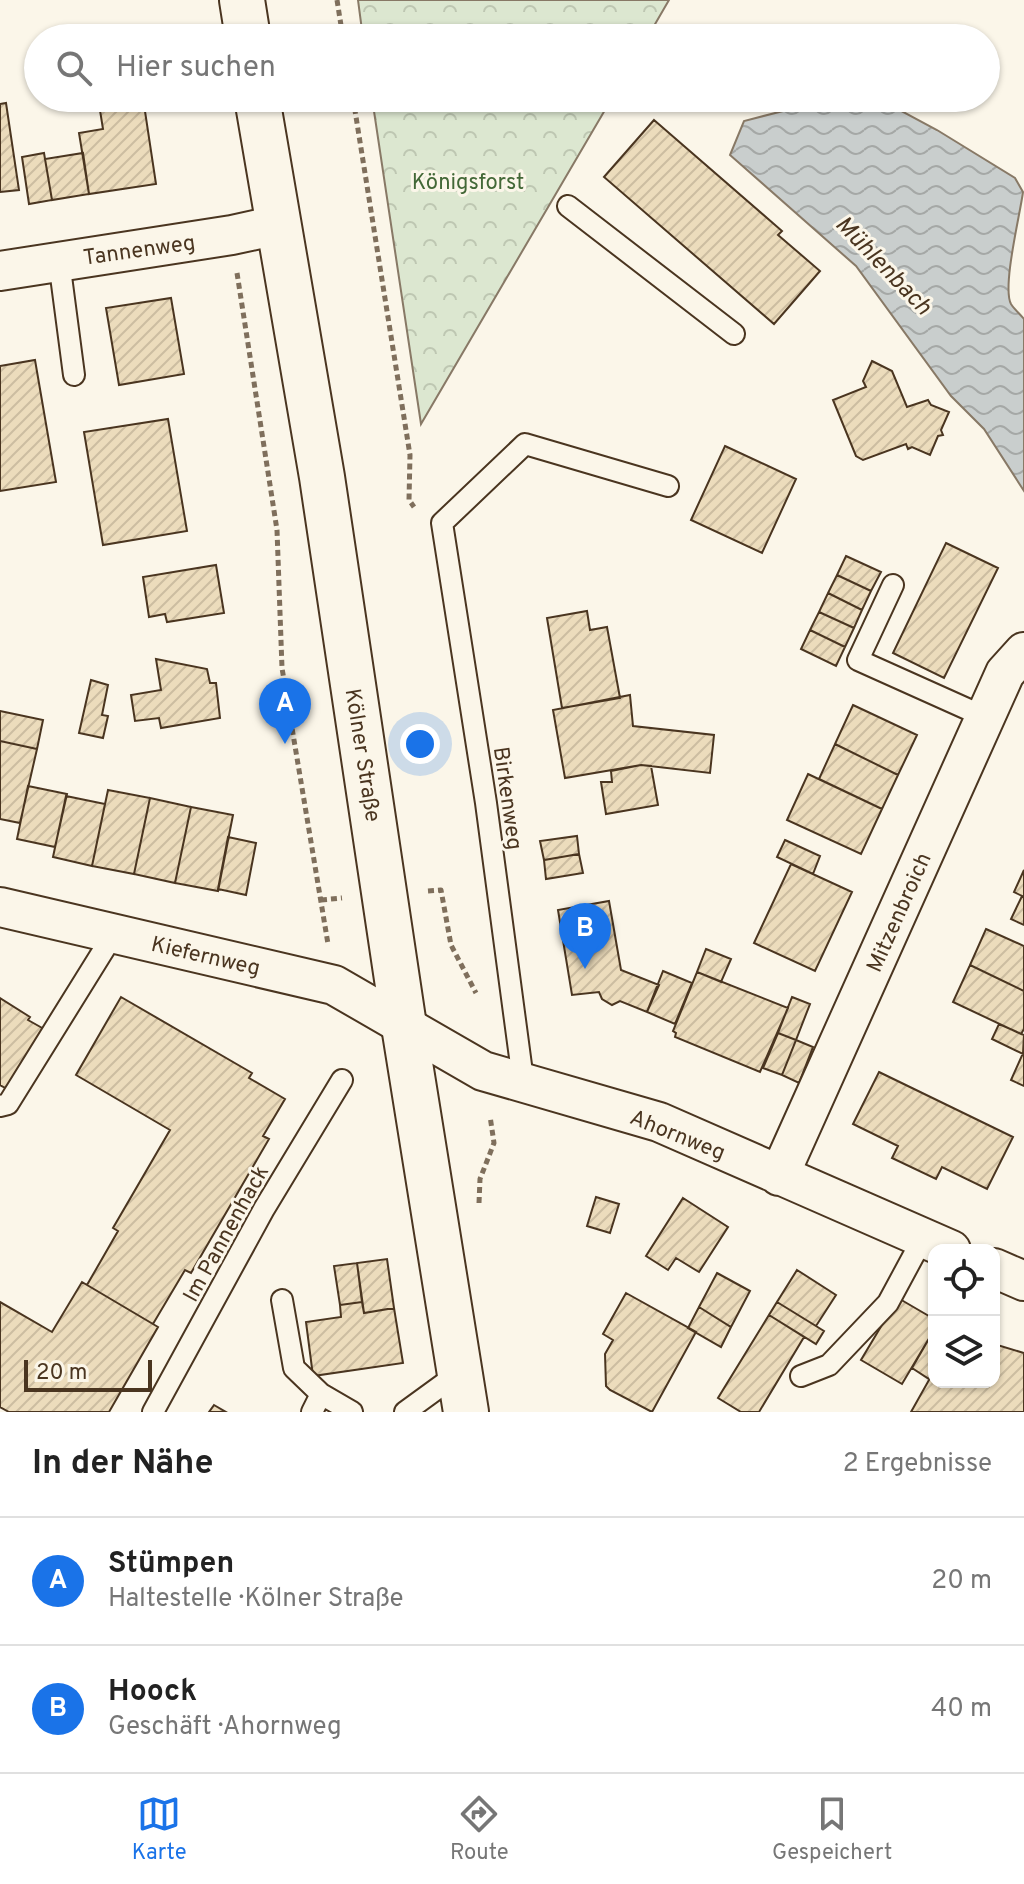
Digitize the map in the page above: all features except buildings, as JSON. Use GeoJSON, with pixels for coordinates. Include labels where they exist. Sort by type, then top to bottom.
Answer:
{"type":"FeatureCollection","features":[{"type":"Feature","properties":{"kind":"main road"},"geometry":{"type":"LineString","coordinates":[[242,0],[246,24]]}},
{"type":"Feature","properties":{"kind":"main road","name":"Kölner Straße"},"geometry":{"type":"LineString","coordinates":[[259,112],[322,477],[404,1026],[463,1392]]}},
{"type":"Feature","properties":{"kind":"street","name":"Tannenweg"},"geometry":{"type":"LineString","coordinates":[[0,271],[278,225]]}},
{"type":"Feature","properties":{"kind":"street","name":"Mitzenbroich"},"geometry":{"type":"LineString","coordinates":[[779,1176],[1005,673],[1024,652]]}},
{"type":"Feature","properties":{"kind":"street","name":"Kiefernweg"},"geometry":{"type":"LineString","coordinates":[[0,907],[334,985],[404,1026]]}},
{"type":"Feature","properties":{"kind":"street","name":"Ahornweg"},"geometry":{"type":"LineString","coordinates":[[404,1026],[483,1071],[523,1080],[659,1122],[937,1244]]}},
{"type":"Feature","properties":{"kind":"street"},"geometry":{"type":"LineString","coordinates":[[1000,1271],[1024,1281]]}},
{"type":"Feature","properties":{"kind":"lane"},"geometry":{"type":"LineString","coordinates":[[568,206],[734,334]]}},
{"type":"Feature","properties":{"kind":"lane"},"geometry":{"type":"LineString","coordinates":[[59,261],[74,375]]}},
{"type":"Feature","properties":{"kind":"lane","name":"Birkenweg"},"geometry":{"type":"LineString","coordinates":[[523,1080],[486,803],[442,523],[525,444],[668,486]]}},
{"type":"Feature","properties":{"kind":"lane"},"geometry":{"type":"LineString","coordinates":[[893,585],[858,660],[985,717]]}},
{"type":"Feature","properties":{"kind":"lane"},"geometry":{"type":"LineString","coordinates":[[0,1106],[8,1104],[113,935]]}},
{"type":"Feature","properties":{"kind":"lane","name":"Im Pannenhack"},"geometry":{"type":"LineString","coordinates":[[153,1412],[264,1209],[342,1080]]}},
{"type":"Feature","properties":{"kind":"lane"},"geometry":{"type":"LineString","coordinates":[[801,1376],[829,1365],[888,1303],[928,1255]]}},
{"type":"Feature","properties":{"kind":"lane"},"geometry":{"type":"LineString","coordinates":[[282,1300],[294,1368],[316,1403],[352,1412]]}},
{"type":"Feature","properties":{"kind":"lane"},"geometry":{"type":"LineString","coordinates":[[405,1412],[463,1392]]}},
{"type":"Feature","properties":{"kind":"path"},"geometry":{"type":"LineString","coordinates":[[337,0],[341,24]]}},
{"type":"Feature","properties":{"kind":"path"},"geometry":{"type":"LineString","coordinates":[[232,235],[277,530],[282,668],[334,985]]}},
{"type":"Feature","properties":{"kind":"path"},"geometry":{"type":"LineString","coordinates":[[479,1208],[480,1179],[494,1143],[483,1071]]}},
{"type":"Feature","properties":{"kind":"green space"},"geometry":{"type":"Polygon","coordinates":[[[358,0],[669,0],[655,24],[361,24],[358,0]]]}},
{"type":"Feature","properties":{"kind":"green space","name":"Königsforst"},"geometry":{"type":"Polygon","coordinates":[[[374,112],[604,112],[421,424],[374,112]]]}},
{"type":"Feature","properties":{"kind":"water","name":"Mühlenbach"},"geometry":{"type":"Polygon","coordinates":[[[779,112],[903,112],[1015,178],[1023,192],[1012,250],[1009,295],[1011,304],[1024,319],[1024,491],[984,429],[951,396],[856,266],[730,155],[744,121],[779,112]]]}},
{"type":"Feature","properties":{"kind":"place","name":"Stümpen"},"geometry":{"type":"Point","coordinates":[285,744]}},
{"type":"Feature","properties":{"kind":"place","name":"Hoock"},"geometry":{"type":"Point","coordinates":[585,969]}}]}
